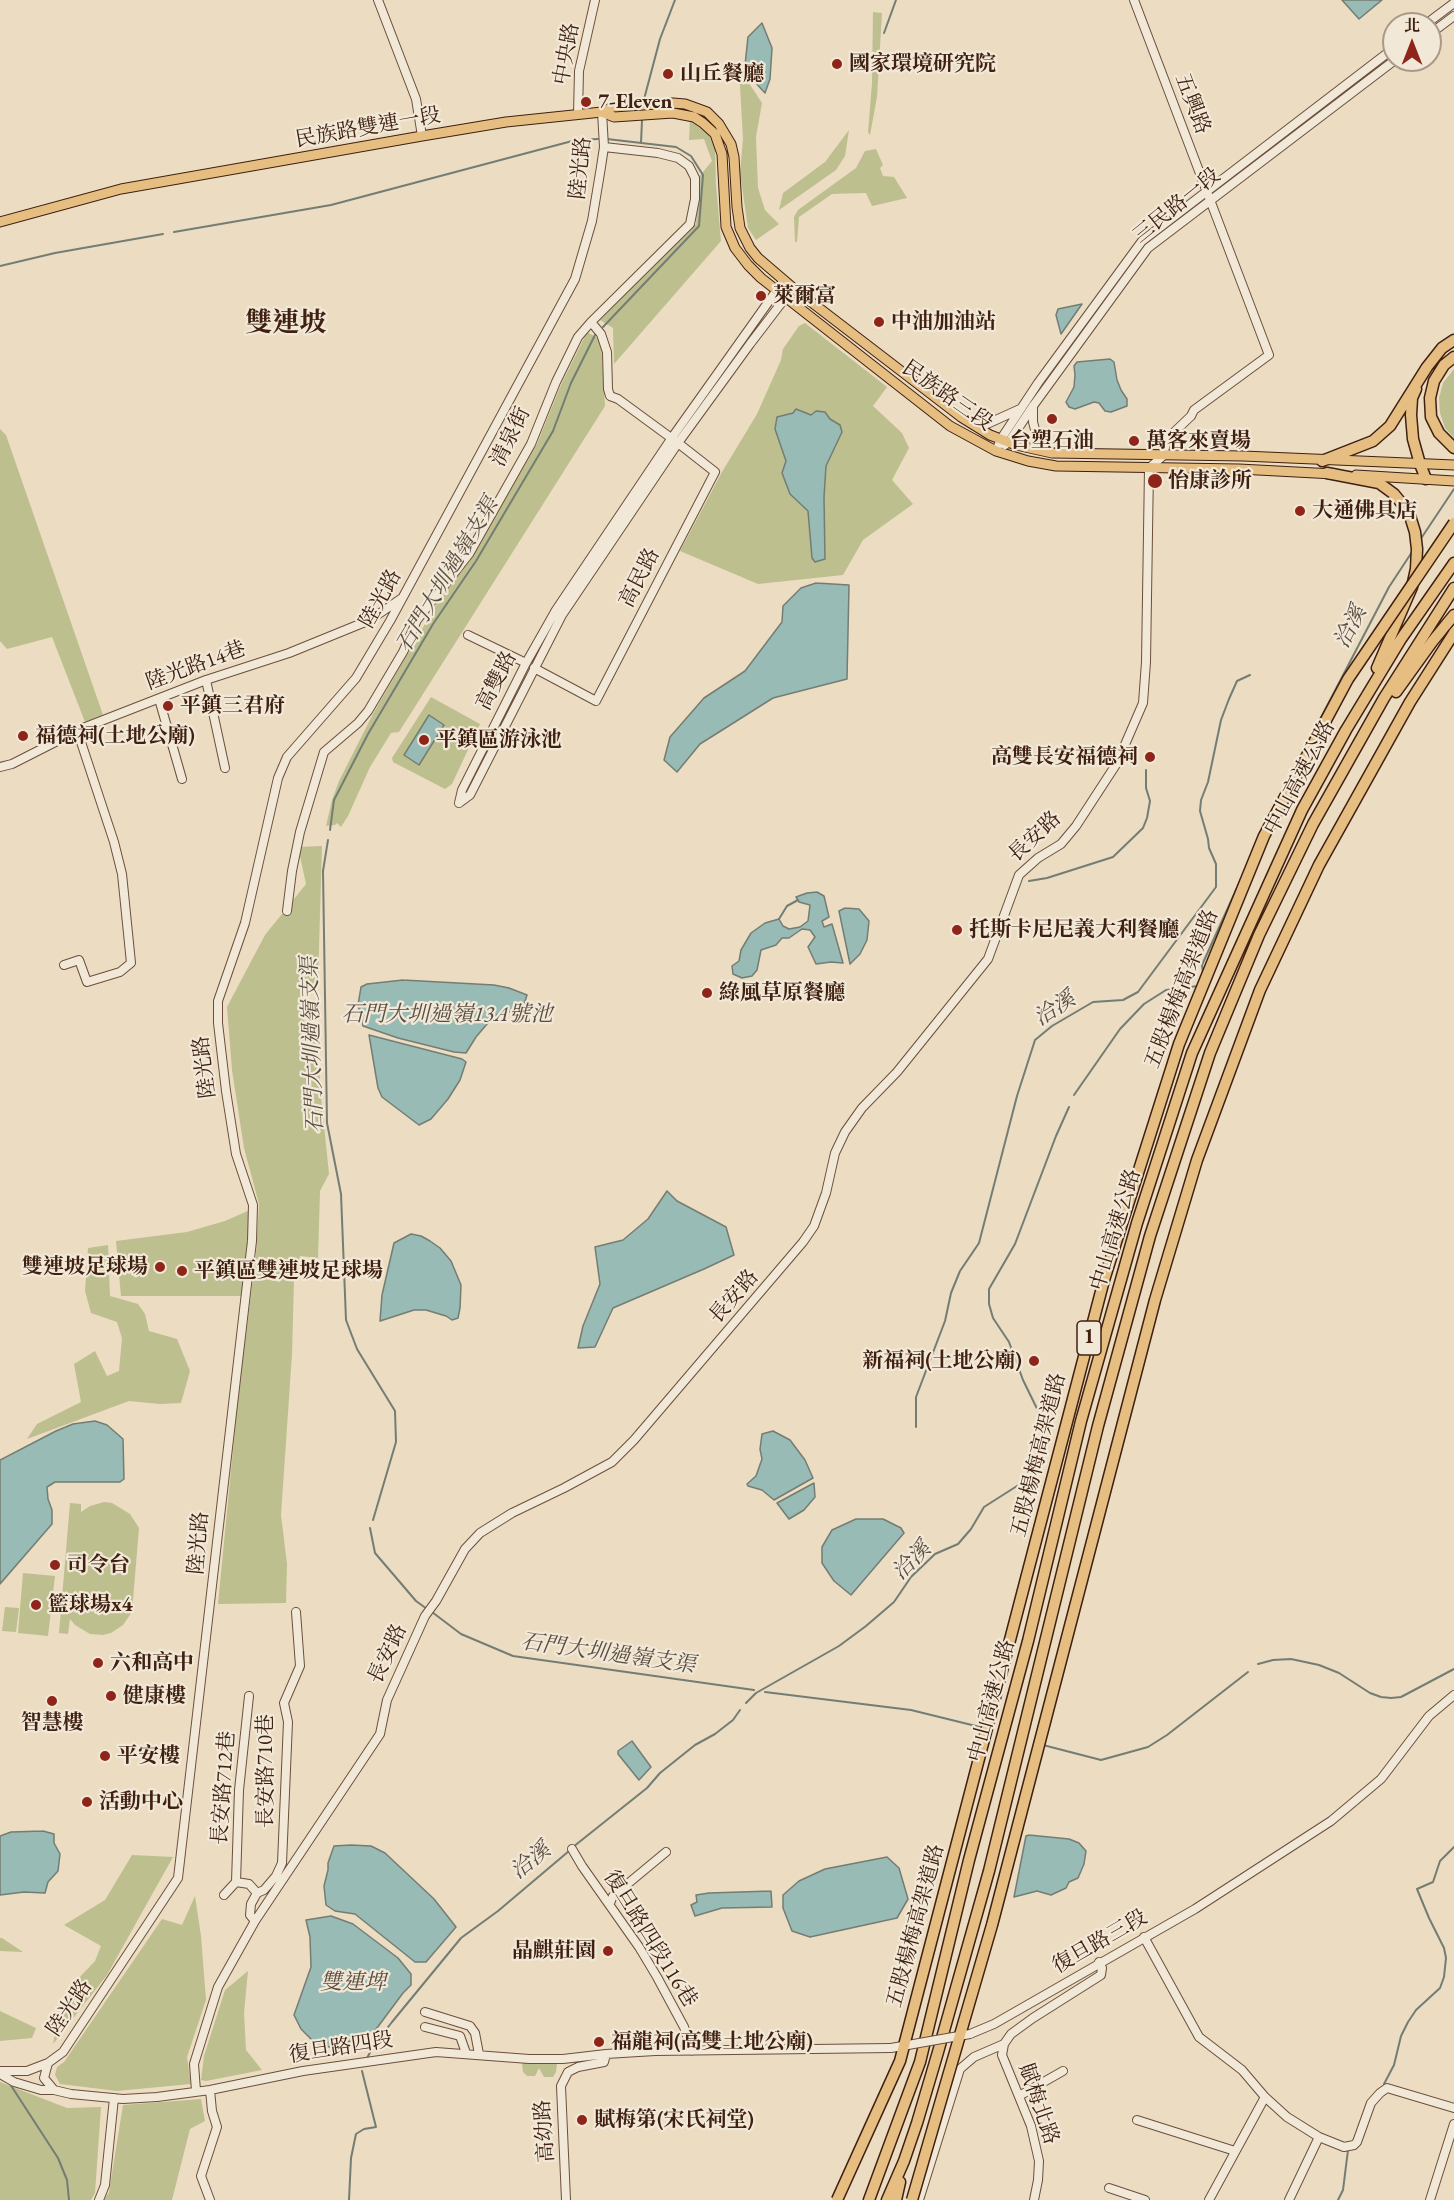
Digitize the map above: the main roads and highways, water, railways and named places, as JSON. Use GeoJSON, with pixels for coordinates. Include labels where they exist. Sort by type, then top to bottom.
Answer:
{"type":"FeatureCollection","features":[{"type":"Feature","properties":{"kind":"highway"},"geometry":{"type":"LineString","coordinates":[[1322,461],[1373,441],[1390,426],[1426,367],[1442,348],[1454,340]]}},
{"type":"Feature","properties":{"kind":"highway"},"geometry":{"type":"LineString","coordinates":[[1454,357],[1443,365],[1434,381],[1430,398],[1431,417],[1439,433],[1454,448]]}},
{"type":"Feature","properties":{"kind":"highway"},"geometry":{"type":"LineString","coordinates":[[1426,367],[1412,398],[1411,415],[1413,439],[1426,479]]}},
{"type":"Feature","properties":{"kind":"highway"},"geometry":{"type":"LineString","coordinates":[[1327,473],[1379,483],[1394,494],[1410,516],[1417,549],[1414,578],[1404,608],[1346,730]]}},
{"type":"Feature","properties":{"kind":"highway","name":"五股楊梅高架道路"},"geometry":{"type":"LineString","coordinates":[[837,2200],[900,2061],[1104,1280],[1179,1044],[1264,836],[1348,679],[1454,523]]}},
{"type":"Feature","properties":{"kind":"highway","name":"中山高速公路"},"geometry":{"type":"LineString","coordinates":[[869,2200],[920,2062],[969,1860],[1028,1641],[1081,1421],[1141,1211],[1192,1053],[1302,810],[1346,730],[1401,639],[1454,563]]}},
{"type":"Feature","properties":{"kind":"highway","name":"中山高速公路"},"geometry":{"type":"LineString","coordinates":[[887,2200],[904,2161],[920,2113],[989,1871],[1098,1426],[1153,1225],[1210,1053],[1259,935],[1313,824],[1363,739],[1384,698],[1454,588]]}},
{"type":"Feature","properties":{"kind":"highway"},"geometry":{"type":"LineString","coordinates":[[1363,739],[1454,615]]}},
{"type":"Feature","properties":{"kind":"highway"},"geometry":{"type":"LineString","coordinates":[[912,2200],[992,1925],[1155,1300],[1197,1160],[1260,990],[1319,865],[1410,702],[1454,633]]}},
{"type":"Feature","properties":{"kind":"highway"},"geometry":{"type":"LineString","coordinates":[[896,2200],[904,2161]]}},
{"type":"Feature","properties":{"kind":"main road","name":"民族路三段"},"geometry":{"type":"LineString","coordinates":[[578,114],[602,112],[613,107],[673,103],[691,105],[706,112],[719,124],[731,144],[735,165],[738,218],[744,238],[758,258],[793,288],[961,417],[977,428],[1005,441],[1052,453],[1243,456],[1454,465]]}},
{"type":"Feature","properties":{"kind":"main road","name":"民族路三段"},"geometry":{"type":"LineString","coordinates":[[602,112],[614,117],[659,113],[686,114],[710,129],[720,148],[723,160],[724,210],[730,237],[748,265],[950,426],[996,451],[1028,461],[1056,466],[1239,469],[1454,481]]}},
{"type":"Feature","properties":{"kind":"main road","name":"民族路雙連一段"},"geometry":{"type":"LineString","coordinates":[[0,222],[121,189],[506,122],[578,114]]}},
{"type":"Feature","properties":{"kind":"water"},"geometry":{"type":"Polygon","coordinates":[[[1342,0],[1382,0],[1359,19],[1342,0]]]}},
{"type":"Feature","properties":{"kind":"water"},"geometry":{"type":"Polygon","coordinates":[[[762,23],[772,48],[770,79],[765,93],[752,79],[745,65],[748,37],[762,23]]]}},
{"type":"Feature","properties":{"kind":"water"},"geometry":{"type":"Polygon","coordinates":[[[1082,304],[1061,334],[1056,315],[1058,309],[1082,304]]]}},
{"type":"Feature","properties":{"kind":"water"},"geometry":{"type":"Polygon","coordinates":[[[1110,359],[1114,362],[1117,380],[1127,399],[1127,406],[1111,412],[1105,411],[1099,403],[1094,402],[1075,409],[1069,407],[1066,402],[1074,387],[1074,366],[1077,362],[1110,359]]]}},
{"type":"Feature","properties":{"kind":"water"},"geometry":{"type":"Polygon","coordinates":[[[796,409],[811,415],[816,411],[825,412],[830,419],[840,425],[842,432],[826,466],[825,559],[815,562],[812,558],[808,511],[790,494],[782,473],[786,461],[775,429],[777,417],[793,413],[796,409]]]}},
{"type":"Feature","properties":{"kind":"water"},"geometry":{"type":"Polygon","coordinates":[[[816,583],[849,585],[847,679],[773,698],[700,744],[677,772],[664,760],[670,737],[704,698],[745,671],[782,622],[783,606],[801,588],[816,583]]]}},
{"type":"Feature","properties":{"kind":"water","name":"平鎮區游泳池"},"geometry":{"type":"Polygon","coordinates":[[[429,715],[444,725],[419,765],[404,755],[429,715]]]}},
{"type":"Feature","properties":{"kind":"water"},"geometry":{"type":"Polygon","coordinates":[[[817,892],[824,896],[829,917],[822,921],[824,927],[832,924],[843,963],[816,964],[808,947],[815,937],[810,930],[802,929],[789,938],[782,938],[776,945],[761,950],[757,970],[752,976],[742,978],[733,974],[732,966],[739,961],[741,950],[751,933],[765,923],[779,919],[783,926],[789,929],[800,927],[808,921],[810,905],[799,902],[796,897],[817,892]]]}},
{"type":"Feature","properties":{"kind":"water"},"geometry":{"type":"Polygon","coordinates":[[[845,908],[859,909],[869,921],[867,940],[860,954],[850,964],[839,911],[845,908]]]}},
{"type":"Feature","properties":{"kind":"water","name":"石門大圳過嶺13A號池"},"geometry":{"type":"Polygon","coordinates":[[[403,980],[494,985],[527,995],[522,1011],[503,1012],[493,1017],[466,1053],[454,1052],[398,1038],[363,1026],[358,1005],[361,987],[367,984],[403,980]]]}},
{"type":"Feature","properties":{"kind":"water","name":"石門大圳過嶺13A號池"},"geometry":{"type":"Polygon","coordinates":[[[369,1035],[462,1059],[466,1062],[460,1080],[431,1119],[419,1125],[382,1097],[378,1088],[369,1035]]]}},
{"type":"Feature","properties":{"kind":"water"},"geometry":{"type":"Polygon","coordinates":[[[667,1191],[677,1201],[726,1227],[734,1255],[613,1308],[595,1347],[578,1348],[583,1326],[600,1284],[595,1247],[623,1240],[648,1219],[667,1191]]]}},
{"type":"Feature","properties":{"kind":"water"},"geometry":{"type":"Polygon","coordinates":[[[411,1234],[430,1241],[440,1248],[451,1261],[461,1285],[458,1318],[452,1320],[426,1310],[414,1310],[380,1321],[382,1295],[394,1243],[411,1234]]]}},
{"type":"Feature","properties":{"kind":"water"},"geometry":{"type":"Polygon","coordinates":[[[95,1421],[107,1425],[123,1439],[124,1479],[120,1482],[55,1482],[47,1487],[52,1510],[52,1524],[0,1584],[0,1460],[73,1424],[95,1421]]]}},
{"type":"Feature","properties":{"kind":"water"},"geometry":{"type":"Polygon","coordinates":[[[773,1431],[790,1440],[805,1460],[813,1478],[774,1500],[762,1490],[747,1484],[756,1476],[762,1459],[760,1449],[762,1434],[773,1431]]]}},
{"type":"Feature","properties":{"kind":"water"},"geometry":{"type":"Polygon","coordinates":[[[814,1483],[815,1497],[804,1510],[789,1519],[777,1503],[814,1483]]]}},
{"type":"Feature","properties":{"kind":"water"},"geometry":{"type":"Polygon","coordinates":[[[856,1519],[883,1519],[901,1528],[904,1533],[851,1595],[834,1581],[822,1563],[822,1547],[832,1530],[856,1519]]]}},
{"type":"Feature","properties":{"kind":"water"},"geometry":{"type":"Polygon","coordinates":[[[632,1741],[651,1767],[639,1780],[618,1754],[618,1751],[632,1741]]]}},
{"type":"Feature","properties":{"kind":"water"},"geometry":{"type":"Polygon","coordinates":[[[43,1831],[54,1834],[54,1843],[60,1854],[58,1871],[48,1882],[45,1893],[24,1892],[0,1895],[0,1836],[11,1832],[43,1831]]]}},
{"type":"Feature","properties":{"kind":"water"},"geometry":{"type":"Polygon","coordinates":[[[1026,1836],[1069,1839],[1079,1843],[1086,1851],[1078,1878],[1069,1882],[1066,1888],[1051,1895],[1037,1891],[1014,1897],[1026,1836]]]}},
{"type":"Feature","properties":{"kind":"water","name":"雙連埤"},"geometry":{"type":"Polygon","coordinates":[[[334,1846],[371,1846],[385,1853],[434,1899],[456,1927],[426,1962],[415,1962],[355,1914],[335,1911],[326,1905],[324,1886],[334,1846]]]}},
{"type":"Feature","properties":{"kind":"water"},"geometry":{"type":"Polygon","coordinates":[[[887,1857],[899,1868],[908,1899],[897,1918],[810,1937],[792,1931],[783,1908],[783,1895],[799,1881],[825,1869],[887,1857]]]}},
{"type":"Feature","properties":{"kind":"water"},"geometry":{"type":"Polygon","coordinates":[[[771,1891],[772,1907],[722,1908],[695,1916],[691,1905],[697,1902],[696,1895],[771,1891]]]}},
{"type":"Feature","properties":{"kind":"water","name":"雙連埤"},"geometry":{"type":"Polygon","coordinates":[[[331,1916],[353,1924],[398,1958],[411,1974],[411,1985],[374,2032],[333,2048],[315,2043],[301,2029],[294,2015],[311,1967],[310,1937],[306,1920],[331,1916]]]}},
{"type":"Feature","properties":{"kind":"waterway"},"geometry":{"type":"LineString","coordinates":[[643,103],[660,39],[675,0]]}},
{"type":"Feature","properties":{"kind":"waterway"},"geometry":{"type":"LineString","coordinates":[[884,33],[896,0]]}},
{"type":"Feature","properties":{"kind":"waterway"},"geometry":{"type":"LineString","coordinates":[[641,143],[642,120]]}},
{"type":"Feature","properties":{"kind":"waterway","name":"石門大圳過嶺支渠"},"geometry":{"type":"LineString","coordinates":[[174,232],[331,205],[576,140],[598,139]]}},
{"type":"Feature","properties":{"kind":"waterway","name":"石門大圳過嶺支渠"},"geometry":{"type":"LineString","coordinates":[[603,327],[699,226],[703,175],[691,156],[676,147],[607,139]]}},
{"type":"Feature","properties":{"kind":"waterway","name":"石門大圳過嶺支渠"},"geometry":{"type":"LineString","coordinates":[[0,266],[55,253],[163,234]]}},
{"type":"Feature","properties":{"kind":"waterway","name":"石門大圳過嶺支渠"},"geometry":{"type":"LineString","coordinates":[[330,830],[334,800],[368,734],[433,624],[476,561],[553,431],[571,383],[595,335]]}},
{"type":"Feature","properties":{"kind":"waterway","name":"洽溪"},"geometry":{"type":"LineString","coordinates":[[1420,540],[1454,489]]}},
{"type":"Feature","properties":{"kind":"waterway","name":"洽溪"},"geometry":{"type":"LineString","coordinates":[[1304,750],[1389,587],[1412,552]]}},
{"type":"Feature","properties":{"kind":"waterway","name":"洽溪"},"geometry":{"type":"LineString","coordinates":[[916,1427],[916,1397],[945,1321],[951,1293],[960,1271],[979,1243],[1017,1096],[1035,1040],[1052,1026],[1093,1002],[1123,1000],[1138,992],[1216,887],[1216,864],[1209,848],[1200,811],[1201,800],[1208,782],[1221,720],[1229,699],[1237,681],[1250,675]]}},
{"type":"Feature","properties":{"kind":"waterway"},"geometry":{"type":"LineString","coordinates":[[1029,881],[1047,878],[1113,857],[1143,828],[1147,818],[1150,801],[1146,788],[1146,770]]}},
{"type":"Feature","properties":{"kind":"waterway","name":"石門大圳過嶺支渠"},"geometry":{"type":"LineString","coordinates":[[328,840],[323,871],[327,1123],[341,1194],[346,1320],[357,1349],[395,1411],[396,1442],[373,1520]]}},
{"type":"Feature","properties":{"kind":"waterway","name":"洽溪"},"geometry":{"type":"LineString","coordinates":[[1203,973],[1202,965],[1241,879]]}},
{"type":"Feature","properties":{"kind":"waterway"},"geometry":{"type":"LineString","coordinates":[[779,919],[787,906],[798,900]]}},
{"type":"Feature","properties":{"kind":"waterway","name":"洽溪"},"geometry":{"type":"LineString","coordinates":[[1074,1095],[1120,1029],[1144,1004],[1166,990],[1198,986]]}},
{"type":"Feature","properties":{"kind":"waterway","name":"洽溪"},"geometry":{"type":"LineString","coordinates":[[1032,1466],[1041,1441],[1043,1421],[1023,1380],[1009,1342],[993,1318],[989,1304],[989,1289],[1015,1244],[1069,1107]]}},
{"type":"Feature","properties":{"kind":"waterway","name":"洽溪"},"geometry":{"type":"LineString","coordinates":[[746,1703],[756,1693],[839,1646],[866,1626],[894,1602],[911,1577],[935,1554],[958,1544],[971,1529],[984,1507],[1028,1479],[1030,1473]]}},
{"type":"Feature","properties":{"kind":"waterway","name":"石門大圳過嶺支渠"},"geometry":{"type":"LineString","coordinates":[[370,1528],[375,1553],[416,1601],[427,1609]]}},
{"type":"Feature","properties":{"kind":"waterway","name":"石門大圳過嶺支渠"},"geometry":{"type":"LineString","coordinates":[[432,1612],[461,1634],[513,1656],[754,1690]]}},
{"type":"Feature","properties":{"kind":"waterway","name":"石門大圳過嶺支渠"},"geometry":{"type":"LineString","coordinates":[[1258,1664],[1291,1659],[1319,1665],[1339,1673],[1370,1693],[1391,1698],[1401,1697],[1454,1669]]}},
{"type":"Feature","properties":{"kind":"waterway","name":"石門大圳過嶺支渠"},"geometry":{"type":"LineString","coordinates":[[1043,1745],[1101,1760],[1148,1747],[1167,1735],[1248,1672]]}},
{"type":"Feature","properties":{"kind":"waterway","name":"石門大圳過嶺支渠"},"geometry":{"type":"LineString","coordinates":[[765,1692],[911,1710],[984,1728]]}},
{"type":"Feature","properties":{"kind":"waterway","name":"洽溪"},"geometry":{"type":"LineString","coordinates":[[573,1847],[647,1788],[660,1773],[695,1745],[715,1734],[733,1720],[740,1710]]}},
{"type":"Feature","properties":{"kind":"waterway"},"geometry":{"type":"LineString","coordinates":[[1384,2084],[1394,2065],[1401,2036],[1408,2022],[1416,2010],[1440,1988],[1444,1977],[1446,1958],[1444,1948],[1417,1889],[1433,1882],[1440,1861],[1454,1847]]}},
{"type":"Feature","properties":{"kind":"waterway","name":"洽溪"},"geometry":{"type":"LineString","coordinates":[[366,2060],[374,2045],[461,1938],[498,1911],[569,1851]]}},
{"type":"Feature","properties":{"kind":"waterway","name":"洽溪"},"geometry":{"type":"LineString","coordinates":[[349,2200],[351,2158],[356,2134],[364,2129],[376,2127],[362,2071]]}},
{"type":"Feature","properties":{"kind":"waterway"},"geometry":{"type":"LineString","coordinates":[[10,2084],[58,2158],[67,2180],[69,2200]]}},
{"type":"Feature","properties":{"kind":"waterway"},"geometry":{"type":"LineString","coordinates":[[1338,2200],[1343,2190],[1348,2150]]}},
{"type":"Feature","properties":{"kind":"place","name":"國家環境研究院"},"geometry":{"type":"Point","coordinates":[837,64]}},
{"type":"Feature","properties":{"kind":"place","name":"山丘餐廳"},"geometry":{"type":"Point","coordinates":[668,74]}},
{"type":"Feature","properties":{"kind":"place","name":"7-Eleven"},"geometry":{"type":"Point","coordinates":[586,102]}},
{"type":"Feature","properties":{"kind":"place","name":"萊爾富"},"geometry":{"type":"Point","coordinates":[761,296]}},
{"type":"Feature","properties":{"kind":"place","name":"中油加油站"},"geometry":{"type":"Point","coordinates":[879,322]}},
{"type":"Feature","properties":{"kind":"place","name":"台塑石油"},"geometry":{"type":"Point","coordinates":[1052,419]}},
{"type":"Feature","properties":{"kind":"place","name":"萬客來賣場"},"geometry":{"type":"Point","coordinates":[1134,441]}},
{"type":"Feature","properties":{"kind":"place","name":"怡康診所"},"geometry":{"type":"Point","coordinates":[1155,481]}},
{"type":"Feature","properties":{"kind":"place","name":"大通佛具店"},"geometry":{"type":"Point","coordinates":[1300,511]}},
{"type":"Feature","properties":{"kind":"place","name":"平鎮三君府"},"geometry":{"type":"Point","coordinates":[168,706]}},
{"type":"Feature","properties":{"kind":"place","name":"福德祠(土地公廟)"},"geometry":{"type":"Point","coordinates":[23,736]}},
{"type":"Feature","properties":{"kind":"place","name":"平鎮區游泳池"},"geometry":{"type":"Point","coordinates":[424,740]}},
{"type":"Feature","properties":{"kind":"place","name":"高雙長安福德祠"},"geometry":{"type":"Point","coordinates":[1150,757]}},
{"type":"Feature","properties":{"kind":"place","name":"托斯卡尼尼義大利餐廳"},"geometry":{"type":"Point","coordinates":[957,930]}},
{"type":"Feature","properties":{"kind":"place","name":"綠風草原餐廳"},"geometry":{"type":"Point","coordinates":[707,993]}},
{"type":"Feature","properties":{"kind":"place","name":"雙連坡足球場"},"geometry":{"type":"Point","coordinates":[160,1267]}},
{"type":"Feature","properties":{"kind":"place","name":"平鎮區雙連坡足球場"},"geometry":{"type":"Point","coordinates":[182,1271]}},
{"type":"Feature","properties":{"kind":"place","name":"新福祠(土地公廟)"},"geometry":{"type":"Point","coordinates":[1034,1361]}},
{"type":"Feature","properties":{"kind":"place","name":"司令台"},"geometry":{"type":"Point","coordinates":[55,1565]}},
{"type":"Feature","properties":{"kind":"place","name":"籃球場x4"},"geometry":{"type":"Point","coordinates":[36,1605]}},
{"type":"Feature","properties":{"kind":"place","name":"六和高中"},"geometry":{"type":"Point","coordinates":[98,1663]}},
{"type":"Feature","properties":{"kind":"place","name":"健康樓"},"geometry":{"type":"Point","coordinates":[111,1696]}},
{"type":"Feature","properties":{"kind":"place","name":"智慧樓"},"geometry":{"type":"Point","coordinates":[52,1701]}},
{"type":"Feature","properties":{"kind":"place","name":"平安樓"},"geometry":{"type":"Point","coordinates":[105,1756]}},
{"type":"Feature","properties":{"kind":"place","name":"活動中心"},"geometry":{"type":"Point","coordinates":[87,1802]}},
{"type":"Feature","properties":{"kind":"place","name":"晶麒莊園"},"geometry":{"type":"Point","coordinates":[608,1951]}},
{"type":"Feature","properties":{"kind":"place","name":"福龍祠(高雙土地公廟)"},"geometry":{"type":"Point","coordinates":[599,2042]}},
{"type":"Feature","properties":{"kind":"place","name":"賦梅第(宋氏祠堂)"},"geometry":{"type":"Point","coordinates":[582,2120]}},
{"type":"Feature","properties":{"kind":"district","name":"雙連坡"},"geometry":{"type":"Point","coordinates":[286,324]}}]}
